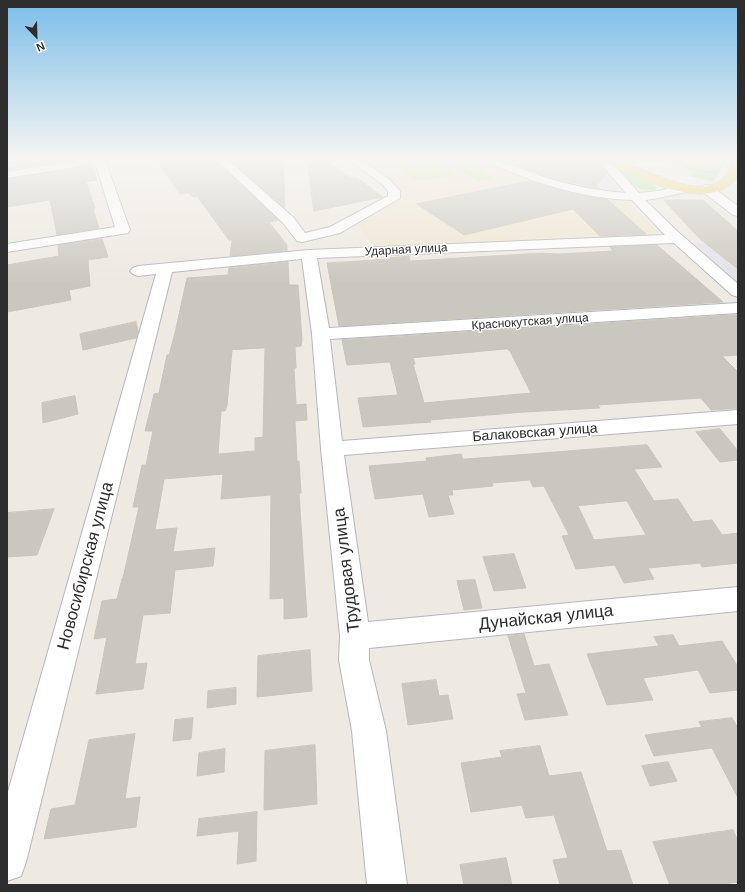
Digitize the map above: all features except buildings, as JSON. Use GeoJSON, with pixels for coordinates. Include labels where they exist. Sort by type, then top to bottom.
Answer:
{"type":"FeatureCollection","features":[{"type":"Feature","properties":{"kind":"street"},"geometry":{"type":"LineString","coordinates":[[7,248],[123,230],[113,201]]}},
{"type":"Feature","properties":{"kind":"street"},"geometry":{"type":"LineString","coordinates":[[267,201],[289,221],[302,238],[335,230],[389,201]]}},
{"type":"Feature","properties":{"kind":"street"},"geometry":{"type":"LineString","coordinates":[[638,201],[675,239],[734,285]]}},
{"type":"Feature","properties":{"kind":"street"},"geometry":{"type":"LineString","coordinates":[[722,201],[738,212]]}},
{"type":"Feature","properties":{"kind":"street","name":"Ударная улица"},"geometry":{"type":"LineString","coordinates":[[138,271],[309,254],[675,239]]}},
{"type":"Feature","properties":{"kind":"street","name":"Трудовая улица"},"geometry":{"type":"LineString","coordinates":[[309,254],[321,334],[332,449],[355,636],[354,660],[368,731],[387,885]]}},
{"type":"Feature","properties":{"kind":"street","name":"Новосибирская улица"},"geometry":{"type":"LineString","coordinates":[[7,862],[165,269]]}},
{"type":"Feature","properties":{"kind":"street","name":"Краснокутская улица"},"geometry":{"type":"LineString","coordinates":[[321,334],[738,308]]}},
{"type":"Feature","properties":{"kind":"street","name":"Балаковская улица"},"geometry":{"type":"LineString","coordinates":[[332,449],[738,417]]}},
{"type":"Feature","properties":{"kind":"street","name":"Дунайская улица"},"geometry":{"type":"LineString","coordinates":[[355,636],[738,599]]}},
{"type":"Feature","properties":{"kind":"shaded area"},"geometry":{"type":"Polygon","coordinates":[[[394,201],[629,201],[631,205],[657,231],[653,235],[377,249],[355,222],[394,201]]]}},
{"type":"Feature","properties":{"kind":"shaded area"},"geometry":{"type":"Polygon","coordinates":[[[689,243],[738,244],[738,284],[689,243]]]}}]}
